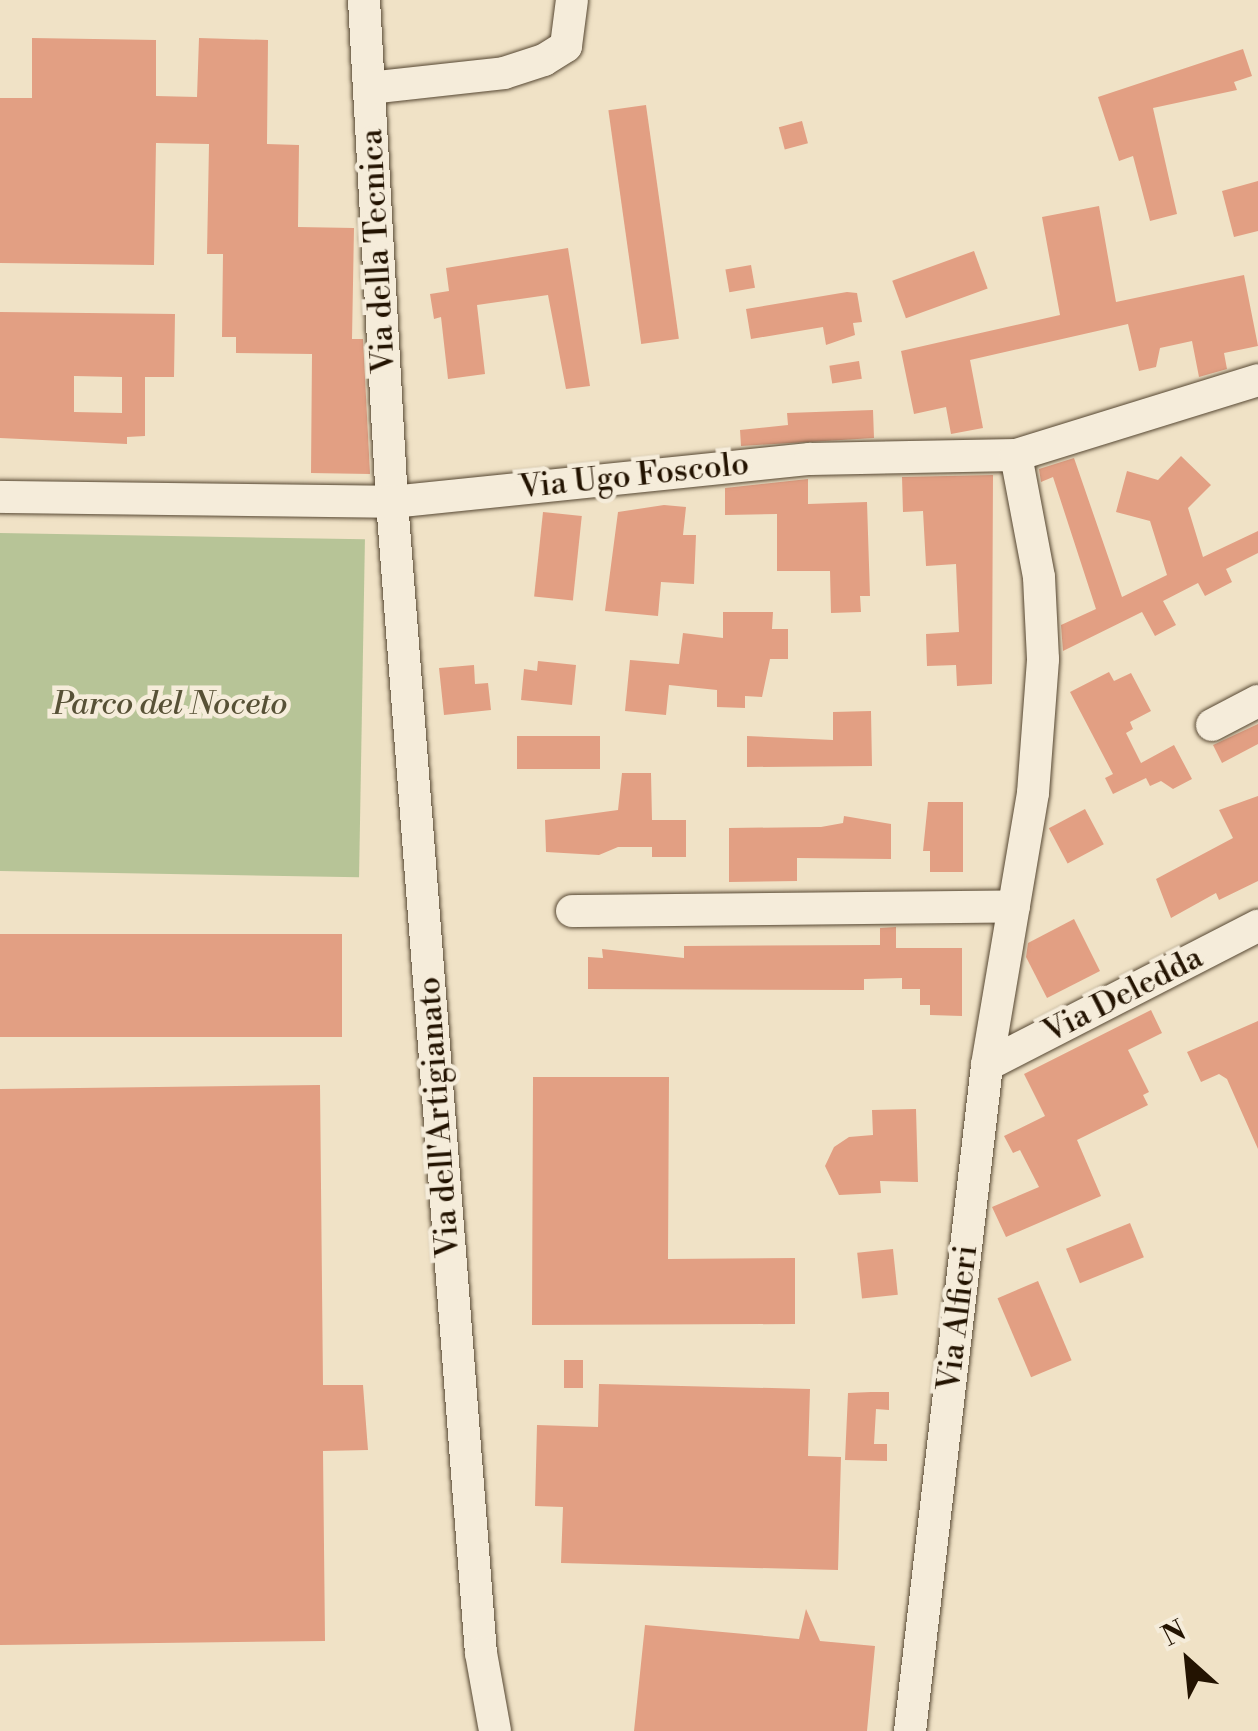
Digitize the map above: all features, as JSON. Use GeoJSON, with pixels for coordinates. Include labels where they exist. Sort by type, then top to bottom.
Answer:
{"type":"FeatureCollection","features":[{"type":"Feature","properties":{"kind":"street","name":"Via della Tecnica"},"geometry":{"type":"LineString","coordinates":[[364,0],[392,502]]}},
{"type":"Feature","properties":{"kind":"street"},"geometry":{"type":"LineString","coordinates":[[369,88],[504,73],[544,60],[566,46],[572,0]]}},
{"type":"Feature","properties":{"kind":"street","name":"Via Ugo Foscolo"},"geometry":{"type":"LineString","coordinates":[[0,497],[392,502],[810,459],[1016,455],[1258,380]]}},
{"type":"Feature","properties":{"kind":"street","name":"Via Alfieri"},"geometry":{"type":"LineString","coordinates":[[910,1731],[987,1065],[1033,793],[1044,660],[1038,577],[1016,455]]}},
{"type":"Feature","properties":{"kind":"street","name":"Via dell'Artigianato"},"geometry":{"type":"LineString","coordinates":[[392,502],[481,1653],[495,1731]]}},
{"type":"Feature","properties":{"kind":"street"},"geometry":{"type":"LineString","coordinates":[[1212,726],[1258,701]]}},
{"type":"Feature","properties":{"kind":"street"},"geometry":{"type":"LineString","coordinates":[[572,911],[1014,906]]}},
{"type":"Feature","properties":{"kind":"street","name":"Via Deledda"},"geometry":{"type":"LineString","coordinates":[[987,1065],[1258,926]]}},
{"type":"Feature","properties":{"kind":"green space","name":"Parco del Noceto"},"geometry":{"type":"Polygon","coordinates":[[[0,533],[365,539],[359,877],[0,871],[0,533]]]}},
{"type":"Feature","properties":{"kind":"building"},"geometry":{"type":"Polygon","coordinates":[[[32,38],[156,40],[156,96],[197,97],[199,38],[268,40],[267,144],[299,145],[298,227],[354,228],[352,339],[363,339],[370,474],[311,473],[312,354],[236,353],[236,337],[222,337],[223,254],[207,254],[209,144],[156,143],[154,265],[0,263],[0,98],[32,98],[32,38]]]}},
{"type":"Feature","properties":{"kind":"building"},"geometry":{"type":"Polygon","coordinates":[[[1243,49],[1252,76],[1234,82],[1237,90],[1153,108],[1177,214],[1150,221],[1133,156],[1119,161],[1098,97],[1243,49]]]}},
{"type":"Feature","properties":{"kind":"building"},"geometry":{"type":"Polygon","coordinates":[[[646,105],[679,339],[641,344],[608,110],[646,105]]]}},
{"type":"Feature","properties":{"kind":"building"},"geometry":{"type":"Polygon","coordinates":[[[802,121],[808,143],[785,149],[779,127],[802,121]]]}},
{"type":"Feature","properties":{"kind":"building"},"geometry":{"type":"Polygon","coordinates":[[[1258,181],[1258,231],[1234,237],[1222,191],[1258,181]]]}},
{"type":"Feature","properties":{"kind":"building"},"geometry":{"type":"Polygon","coordinates":[[[1099,206],[1116,302],[1244,275],[1258,346],[1224,353],[1227,369],[1199,377],[1192,341],[1160,348],[1156,367],[1139,371],[1128,324],[970,360],[983,428],[951,434],[946,407],[914,414],[901,351],[1060,315],[1042,217],[1099,206]]]}},
{"type":"Feature","properties":{"kind":"building"},"geometry":{"type":"Polygon","coordinates":[[[568,248],[590,386],[566,389],[548,295],[477,305],[485,374],[448,379],[441,317],[434,319],[430,294],[449,291],[446,268],[568,248]]]}},
{"type":"Feature","properties":{"kind":"building"},"geometry":{"type":"Polygon","coordinates":[[[974,251],[988,289],[906,318],[892,281],[974,251]]]}},
{"type":"Feature","properties":{"kind":"building"},"geometry":{"type":"Polygon","coordinates":[[[751,265],[755,288],[729,292],[725,270],[751,265]]]}},
{"type":"Feature","properties":{"kind":"building"},"geometry":{"type":"Polygon","coordinates":[[[857,293],[862,322],[853,323],[855,335],[826,345],[823,327],[751,339],[746,309],[857,293]]]}},
{"type":"Feature","properties":{"kind":"building"},"geometry":{"type":"Polygon","coordinates":[[[0,312],[175,314],[174,377],[145,377],[145,436],[127,437],[127,444],[0,438],[0,312]],[[74,376],[74,412],[122,413],[122,377],[74,376]]]}},
{"type":"Feature","properties":{"kind":"building"},"geometry":{"type":"Polygon","coordinates":[[[859,361],[862,379],[832,383],[829,366],[859,361]]]}},
{"type":"Feature","properties":{"kind":"building"},"geometry":{"type":"Polygon","coordinates":[[[873,410],[874,438],[741,446],[740,430],[788,425],[787,413],[873,410]]]}},
{"type":"Feature","properties":{"kind":"building"},"geometry":{"type":"Polygon","coordinates":[[[1181,456],[1211,485],[1188,508],[1203,557],[1258,531],[1258,553],[1226,569],[1232,582],[1205,596],[1198,583],[1163,601],[1176,625],[1155,636],[1142,612],[1063,651],[1061,625],[1096,609],[1053,477],[1041,482],[1039,469],[1074,458],[1122,597],[1167,575],[1150,521],[1116,512],[1127,471],[1158,480],[1181,456]]]}},
{"type":"Feature","properties":{"kind":"building"},"geometry":{"type":"Polygon","coordinates":[[[993,475],[992,684],[957,686],[956,665],[927,666],[926,634],[959,632],[956,564],[926,566],[923,511],[903,512],[902,477],[993,475]]]}},
{"type":"Feature","properties":{"kind":"building"},"geometry":{"type":"Polygon","coordinates":[[[808,479],[808,504],[867,502],[870,596],[860,596],[861,612],[831,613],[830,571],[777,571],[777,514],[725,515],[725,488],[808,479]]]}},
{"type":"Feature","properties":{"kind":"building"},"geometry":{"type":"Polygon","coordinates":[[[664,505],[686,507],[683,535],[696,535],[694,584],[661,582],[658,616],[605,611],[618,512],[664,505]]]}},
{"type":"Feature","properties":{"kind":"building"},"geometry":{"type":"Polygon","coordinates":[[[543,512],[582,516],[573,601],[534,597],[543,512]]]}},
{"type":"Feature","properties":{"kind":"building"},"geometry":{"type":"Polygon","coordinates":[[[723,612],[773,612],[772,629],[788,629],[788,659],[770,659],[762,697],[745,696],[745,708],[717,707],[717,690],[669,685],[666,715],[625,711],[630,660],[679,664],[683,633],[723,638],[723,612]]]}},
{"type":"Feature","properties":{"kind":"building"},"geometry":{"type":"Polygon","coordinates":[[[538,661],[576,665],[572,705],[521,700],[524,669],[537,671],[538,661]]]}},
{"type":"Feature","properties":{"kind":"building"},"geometry":{"type":"Polygon","coordinates":[[[474,665],[475,684],[488,683],[491,710],[444,715],[439,668],[474,665]]]}},
{"type":"Feature","properties":{"kind":"building"},"geometry":{"type":"Polygon","coordinates":[[[1109,672],[1114,681],[1131,673],[1151,711],[1130,722],[1133,729],[1126,733],[1141,763],[1174,745],[1192,779],[1173,789],[1161,781],[1150,786],[1146,778],[1113,794],[1105,778],[1113,774],[1070,692],[1109,672]]]}},
{"type":"Feature","properties":{"kind":"building"},"geometry":{"type":"Polygon","coordinates":[[[871,711],[872,766],[747,767],[747,736],[833,740],[833,712],[871,711]]]}},
{"type":"Feature","properties":{"kind":"building"},"geometry":{"type":"Polygon","coordinates":[[[1258,724],[1258,744],[1222,763],[1213,745],[1258,724]]]}},
{"type":"Feature","properties":{"kind":"building"},"geometry":{"type":"Polygon","coordinates":[[[517,736],[600,736],[600,769],[517,769],[517,736]]]}},
{"type":"Feature","properties":{"kind":"building"},"geometry":{"type":"Polygon","coordinates":[[[622,773],[651,773],[652,820],[686,820],[686,857],[652,857],[652,847],[618,847],[599,855],[546,852],[545,820],[618,810],[622,773]]]}},
{"type":"Feature","properties":{"kind":"building"},"geometry":{"type":"Polygon","coordinates":[[[1258,796],[1258,881],[1219,900],[1216,893],[1171,918],[1156,879],[1233,838],[1219,810],[1258,796]]]}},
{"type":"Feature","properties":{"kind":"building"},"geometry":{"type":"Polygon","coordinates":[[[928,802],[963,802],[963,872],[930,872],[930,851],[923,851],[928,802]]]}},
{"type":"Feature","properties":{"kind":"building"},"geometry":{"type":"Polygon","coordinates":[[[1085,809],[1104,844],[1068,864],[1049,828],[1085,809]]]}},
{"type":"Feature","properties":{"kind":"building"},"geometry":{"type":"Polygon","coordinates":[[[844,816],[891,824],[891,859],[797,858],[797,881],[729,882],[729,828],[821,827],[843,823],[844,816]]]}},
{"type":"Feature","properties":{"kind":"building"},"geometry":{"type":"Polygon","coordinates":[[[1074,919],[1100,971],[1047,998],[1026,957],[1028,943],[1074,919]]]}},
{"type":"Feature","properties":{"kind":"building"},"geometry":{"type":"Polygon","coordinates":[[[896,927],[896,948],[962,948],[962,1016],[930,1015],[930,1005],[920,1005],[920,989],[902,989],[902,978],[864,979],[864,990],[588,989],[588,957],[603,958],[602,949],[684,958],[684,946],[880,945],[880,928],[896,927]]]}},
{"type":"Feature","properties":{"kind":"building"},"geometry":{"type":"Polygon","coordinates":[[[0,934],[342,934],[342,1037],[0,1037],[0,934]]]}},
{"type":"Feature","properties":{"kind":"building"},"geometry":{"type":"Polygon","coordinates":[[[1151,1010],[1162,1033],[1128,1050],[1149,1092],[1143,1095],[1148,1105],[1077,1140],[1101,1196],[1006,1237],[992,1207],[1039,1187],[1020,1150],[1013,1153],[1004,1136],[1045,1116],[1024,1074],[1151,1010]]]}},
{"type":"Feature","properties":{"kind":"building"},"geometry":{"type":"Polygon","coordinates":[[[1258,1021],[1258,1149],[1227,1079],[1219,1074],[1201,1082],[1187,1052],[1258,1021]]]}},
{"type":"Feature","properties":{"kind":"building"},"geometry":{"type":"Polygon","coordinates":[[[533,1077],[669,1077],[668,1259],[795,1258],[795,1324],[532,1325],[533,1077]]]}},
{"type":"Feature","properties":{"kind":"building"},"geometry":{"type":"Polygon","coordinates":[[[320,1085],[323,1385],[363,1385],[368,1450],[323,1451],[325,1641],[0,1645],[0,1089],[320,1085]]]}},
{"type":"Feature","properties":{"kind":"building"},"geometry":{"type":"Polygon","coordinates":[[[916,1109],[918,1182],[880,1181],[881,1193],[839,1195],[825,1166],[834,1147],[849,1137],[873,1135],[872,1110],[916,1109]]]}},
{"type":"Feature","properties":{"kind":"building"},"geometry":{"type":"Polygon","coordinates":[[[1130,1223],[1144,1257],[1080,1283],[1066,1249],[1130,1223]]]}},
{"type":"Feature","properties":{"kind":"building"},"geometry":{"type":"Polygon","coordinates":[[[893,1249],[898,1295],[862,1299],[857,1253],[893,1249]]]}},
{"type":"Feature","properties":{"kind":"building"},"geometry":{"type":"Polygon","coordinates":[[[1038,1281],[1072,1360],[1031,1377],[997,1298],[1038,1281]]]}},
{"type":"Feature","properties":{"kind":"building"},"geometry":{"type":"Polygon","coordinates":[[[564,1360],[583,1360],[583,1388],[564,1388],[564,1360]]]}},
{"type":"Feature","properties":{"kind":"building"},"geometry":{"type":"Polygon","coordinates":[[[599,1384],[810,1389],[808,1456],[841,1457],[838,1570],[561,1563],[563,1507],[535,1506],[537,1425],[598,1427],[599,1384]]]}},
{"type":"Feature","properties":{"kind":"building"},"geometry":{"type":"Polygon","coordinates":[[[889,1392],[889,1410],[876,1409],[874,1444],[887,1444],[887,1461],[845,1460],[848,1393],[889,1392]]]}},
{"type":"Feature","properties":{"kind":"building"},"geometry":{"type":"Polygon","coordinates":[[[806,1609],[820,1641],[875,1646],[867,1731],[634,1731],[645,1625],[799,1639],[806,1609]]]}}]}
